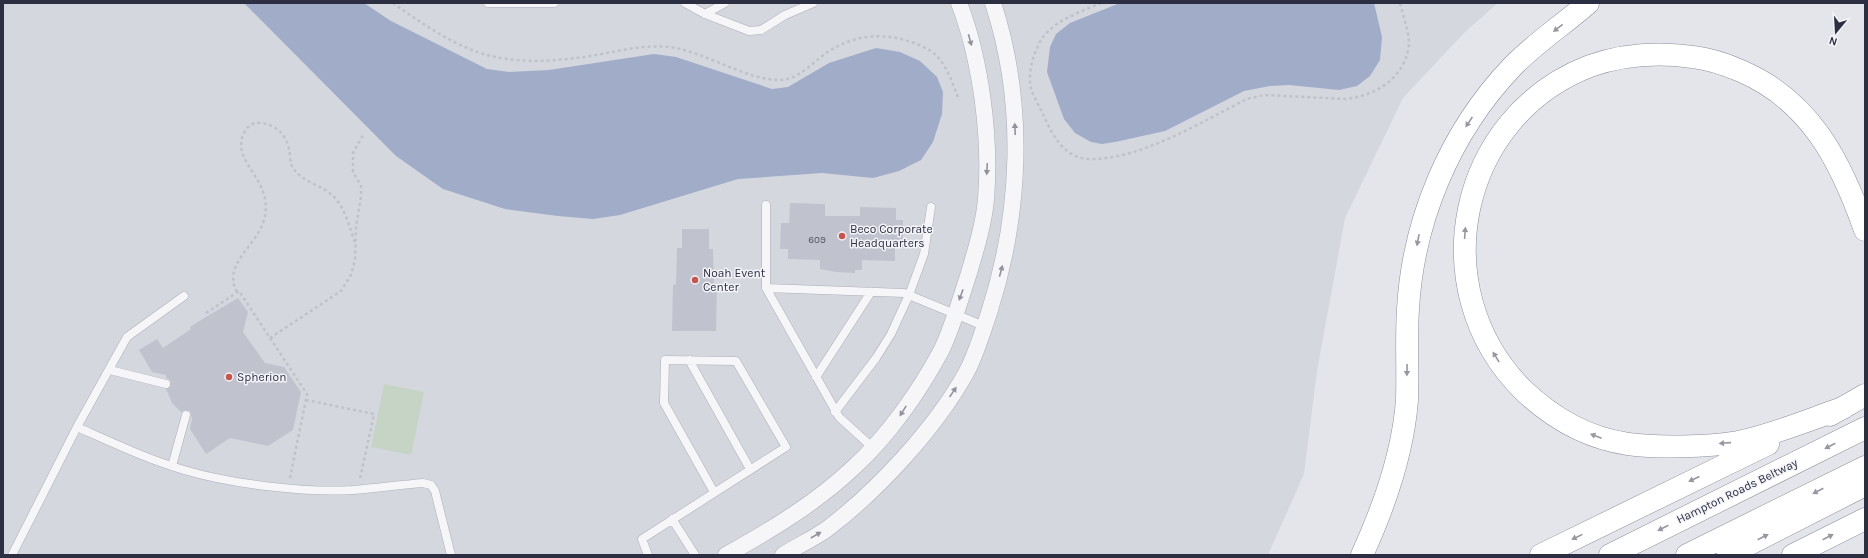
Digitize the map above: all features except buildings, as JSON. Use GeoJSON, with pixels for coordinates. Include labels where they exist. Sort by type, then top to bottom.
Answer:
{"type":"FeatureCollection","features":[{"type":"Feature","properties":{"kind":"highway"},"geometry":{"type":"LineString","coordinates":[[1362,555],[1378,520],[1401,443],[1407,401],[1408,309],[1412,273],[1420,233],[1432,193],[1450,154],[1464,129],[1497,83],[1542,40],[1588,3]]}},
{"type":"Feature","properties":{"kind":"highway"},"geometry":{"type":"LineString","coordinates":[[1843,408],[1737,442],[1696,445],[1662,446],[1627,444],[1604,439],[1574,427],[1559,419],[1535,402],[1509,375],[1488,343],[1479,326],[1466,278],[1465,233],[1473,192],[1487,157],[1508,126],[1525,108],[1544,92],[1590,66],[1642,54],[1668,53],[1703,58],[1724,64],[1755,77],[1792,103],[1823,138],[1839,166],[1865,230]]}},
{"type":"Feature","properties":{"kind":"highway"},"geometry":{"type":"LineString","coordinates":[[1541,555],[1843,408],[1865,395]]}},
{"type":"Feature","properties":{"kind":"highway","name":"Hampton Roads Beltway"},"geometry":{"type":"LineString","coordinates":[[1610,555],[1865,428]]}},
{"type":"Feature","properties":{"kind":"highway"},"geometry":{"type":"LineString","coordinates":[[1687,555],[1865,467]]}},
{"type":"Feature","properties":{"kind":"highway"},"geometry":{"type":"LineString","coordinates":[[1728,555],[1865,485]]}},
{"type":"Feature","properties":{"kind":"highway"},"geometry":{"type":"LineString","coordinates":[[1793,555],[1865,519]]}},
{"type":"Feature","properties":{"kind":"street"},"geometry":{"type":"LineString","coordinates":[[726,555],[763,534],[816,500],[855,467],[900,416],[941,350],[976,250],[986,200],[988,152],[983,104],[972,50],[959,3]]}},
{"type":"Feature","properties":{"kind":"street"},"geometry":{"type":"LineString","coordinates":[[783,555],[826,529],[867,495],[905,455],[937,416],[966,373],[984,326],[1007,247],[1015,172],[1013,92],[1007,53],[993,3]]}},
{"type":"Feature","properties":{"kind":"lane"},"geometry":{"type":"LineString","coordinates":[[488,3],[554,3]]}},
{"type":"Feature","properties":{"kind":"lane"},"geometry":{"type":"LineString","coordinates":[[685,3],[706,14],[749,31],[756,31],[785,15],[813,3]]}},
{"type":"Feature","properties":{"kind":"lane"},"geometry":{"type":"LineString","coordinates":[[706,14],[725,3]]}},
{"type":"Feature","properties":{"kind":"lane"},"geometry":{"type":"LineString","coordinates":[[766,205],[766,288],[835,412],[872,447]]}},
{"type":"Feature","properties":{"kind":"lane"},"geometry":{"type":"LineString","coordinates":[[835,412],[876,358],[891,334],[909,296],[924,254],[931,207]]}},
{"type":"Feature","properties":{"kind":"lane"},"geometry":{"type":"LineString","coordinates":[[766,288],[904,293],[984,326]]}},
{"type":"Feature","properties":{"kind":"lane"},"geometry":{"type":"LineString","coordinates":[[816,377],[871,292]]}},
{"type":"Feature","properties":{"kind":"lane"},"geometry":{"type":"LineString","coordinates":[[12,555],[77,428],[127,337],[184,296]]}},
{"type":"Feature","properties":{"kind":"lane"},"geometry":{"type":"LineString","coordinates":[[648,555],[642,539],[786,447],[736,361],[665,360],[664,403],[714,492]]}},
{"type":"Feature","properties":{"kind":"lane"},"geometry":{"type":"LineString","coordinates":[[689,360],[750,470]]}},
{"type":"Feature","properties":{"kind":"lane"},"geometry":{"type":"LineString","coordinates":[[110,370],[166,384]]}},
{"type":"Feature","properties":{"kind":"lane"},"geometry":{"type":"LineString","coordinates":[[172,466],[186,415]]}},
{"type":"Feature","properties":{"kind":"lane"},"geometry":{"type":"LineString","coordinates":[[77,428],[150,459],[172,466],[234,480],[288,488],[358,489],[423,483],[431,485],[435,491],[451,555]]}},
{"type":"Feature","properties":{"kind":"lane"},"geometry":{"type":"LineString","coordinates":[[672,519],[695,555]]}},
{"type":"Feature","properties":{"kind":"path"},"geometry":{"type":"LineString","coordinates":[[393,3],[422,23],[465,46],[491,56],[541,62],[648,46],[663,47],[691,53],[761,77],[782,80],[797,75],[845,42],[876,35],[892,36],[930,50],[940,59],[948,72],[959,100]]}},
{"type":"Feature","properties":{"kind":"path"},"geometry":{"type":"LineString","coordinates":[[1101,3],[1075,14],[1050,31],[1039,43],[1030,68],[1031,89],[1055,140],[1064,149],[1078,156],[1089,159],[1123,156],[1143,150],[1247,99],[1264,95],[1346,99],[1358,98],[1373,91],[1390,81],[1400,70],[1407,55],[1409,43],[1400,3]]}},
{"type":"Feature","properties":{"kind":"path"},"geometry":{"type":"LineString","coordinates":[[236,292],[232,278],[234,268],[257,236],[263,223],[267,205],[264,191],[244,159],[240,147],[242,137],[248,126],[257,123],[267,124],[284,135],[289,147],[291,164],[304,179],[322,188],[335,198],[342,208],[355,243]]}},
{"type":"Feature","properties":{"kind":"path"},"geometry":{"type":"LineString","coordinates":[[270,338],[341,291],[351,275],[355,260],[356,227],[361,197],[361,186],[353,172],[353,153],[363,135]]}},
{"type":"Feature","properties":{"kind":"path"},"geometry":{"type":"LineString","coordinates":[[236,292],[239,291],[307,394],[288,488]]}},
{"type":"Feature","properties":{"kind":"path"},"geometry":{"type":"LineString","coordinates":[[206,313],[236,292]]}},
{"type":"Feature","properties":{"kind":"path"},"geometry":{"type":"LineString","coordinates":[[306,400],[374,414],[358,489]]}},
{"type":"Feature","properties":{"kind":"shaded area"},"geometry":{"type":"Polygon","coordinates":[[[3,3],[1498,3],[1464,33],[1403,98],[1345,218],[1317,371],[1304,474],[1268,555],[3,555],[3,3]]]}},
{"type":"Feature","properties":{"kind":"green space"},"geometry":{"type":"Polygon","coordinates":[[[384,384],[424,392],[411,455],[371,447],[384,384]]]}},
{"type":"Feature","properties":{"kind":"water"},"geometry":{"type":"Polygon","coordinates":[[[244,3],[364,3],[391,21],[487,69],[509,72],[549,70],[654,54],[676,57],[772,89],[788,87],[829,63],[876,48],[900,52],[920,61],[937,77],[943,92],[942,114],[933,142],[921,160],[899,171],[873,178],[822,173],[738,179],[620,215],[593,219],[505,209],[443,189],[396,156],[244,3]]]}},
{"type":"Feature","properties":{"kind":"water"},"geometry":{"type":"Polygon","coordinates":[[[1120,3],[1374,3],[1382,37],[1380,60],[1370,76],[1357,86],[1339,90],[1289,85],[1270,86],[1244,91],[1165,131],[1102,144],[1091,142],[1075,133],[1064,119],[1047,72],[1050,47],[1056,34],[1070,23],[1120,3]]]}},
{"type":"Feature","properties":{"kind":"place","name":"Beco Corporate Headquarters"},"geometry":{"type":"Point","coordinates":[842,236]}},
{"type":"Feature","properties":{"kind":"place","name":"Noah Event Center"},"geometry":{"type":"Point","coordinates":[695,280]}},
{"type":"Feature","properties":{"kind":"place","name":"Spherion"},"geometry":{"type":"Point","coordinates":[229,377]}}]}
